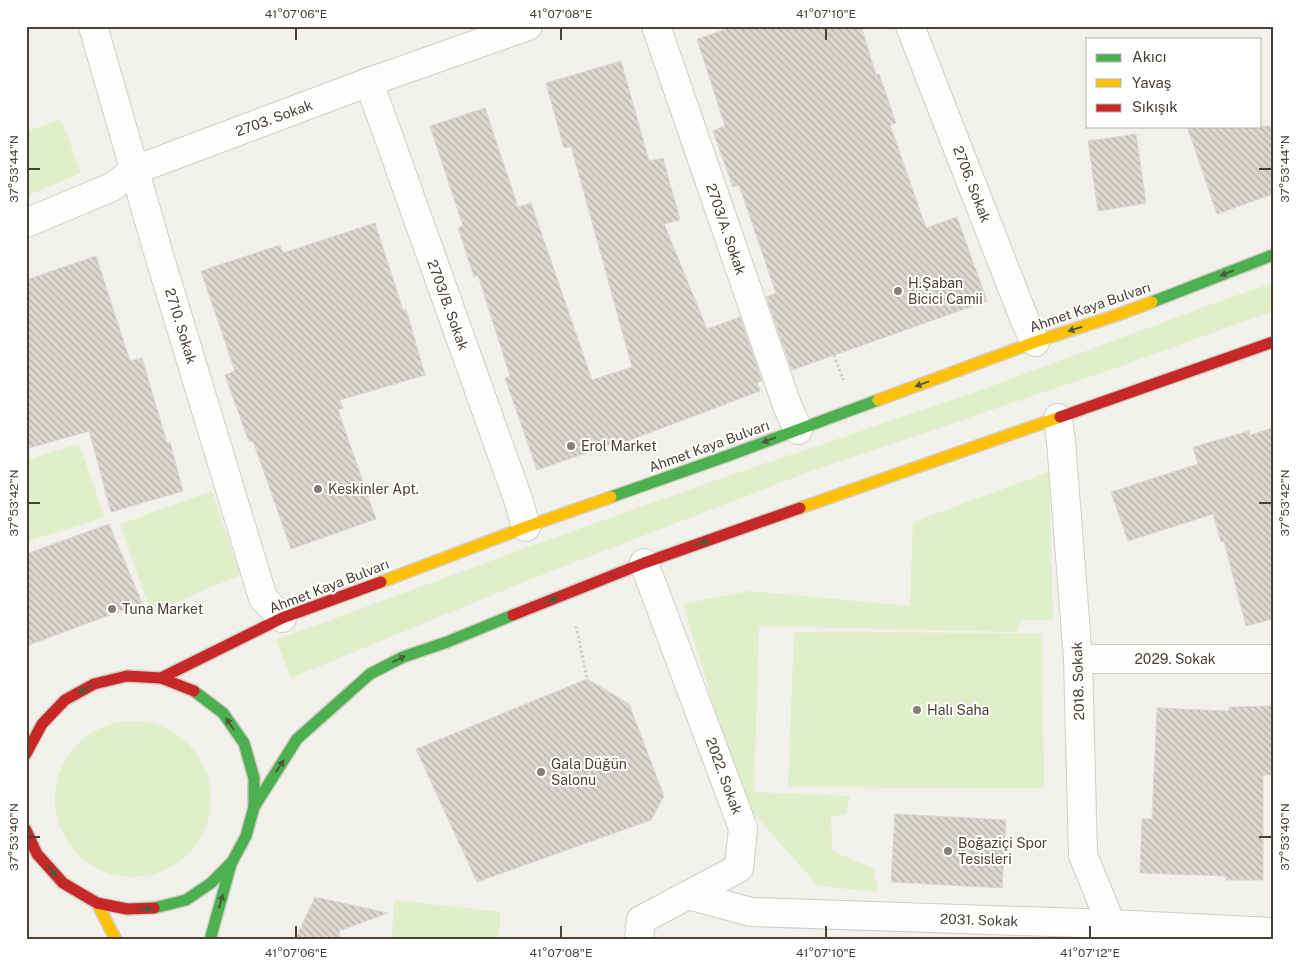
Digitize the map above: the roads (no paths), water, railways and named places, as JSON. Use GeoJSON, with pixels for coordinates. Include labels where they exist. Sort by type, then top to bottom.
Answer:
{"type":"FeatureCollection","features":[{"type":"Feature","properties":{"kind":"main road","name":"Ahmet Kaya Bulvarı"},"geometry":{"type":"LineString","coordinates":[[161,678],[282,618],[1035,342],[1120,314],[1273,256]]}},
{"type":"Feature","properties":{"kind":"main road"},"geometry":{"type":"LineString","coordinates":[[254,807],[297,739],[370,674],[403,657],[447,642],[644,563],[1273,342]]}},
{"type":"Feature","properties":{"kind":"main road"},"geometry":{"type":"LineString","coordinates":[[26,754],[31,721],[94,684],[127,676],[161,678],[195,691],[223,713],[244,743],[254,778],[254,807],[246,836],[232,862],[210,940]]}},
{"type":"Feature","properties":{"kind":"main road"},"geometry":{"type":"LineString","coordinates":[[26,830],[32,853],[63,884],[97,903],[127,909],[157,908],[186,900],[211,884],[232,862]]}},
{"type":"Feature","properties":{"kind":"main road"},"geometry":{"type":"LineString","coordinates":[[97,903],[116,940]]}},
{"type":"Feature","properties":{"kind":"street","name":"2710. Sokak"},"geometry":{"type":"LineString","coordinates":[[93,26],[134,170],[263,598],[282,618]]}},
{"type":"Feature","properties":{"kind":"street","name":"2703. Sokak"},"geometry":{"type":"LineString","coordinates":[[26,224],[112,187],[134,170],[370,82],[528,26]]}},
{"type":"Feature","properties":{"kind":"street","name":"2703/A. Sokak"},"geometry":{"type":"LineString","coordinates":[[656,26],[787,405],[798,430]]}},
{"type":"Feature","properties":{"kind":"street","name":"2706. Sokak"},"geometry":{"type":"LineString","coordinates":[[910,26],[1035,342]]}},
{"type":"Feature","properties":{"kind":"street","name":"2703/B. Sokak"},"geometry":{"type":"LineString","coordinates":[[370,82],[519,502],[526,527]]}},
{"type":"Feature","properties":{"kind":"street","name":"2018. Sokak"},"geometry":{"type":"LineString","coordinates":[[1058,418],[1078,659],[1083,855],[1111,932]]}},
{"type":"Feature","properties":{"kind":"street","name":"2022. Sokak"},"geometry":{"type":"LineString","coordinates":[[639,940],[641,920],[739,868],[743,828],[644,563]]}},
{"type":"Feature","properties":{"kind":"street","name":"2029. Sokak"},"geometry":{"type":"LineString","coordinates":[[1078,659],[1273,659]]}},
{"type":"Feature","properties":{"kind":"street","name":"2031. Sokak"},"geometry":{"type":"LineString","coordinates":[[688,895],[751,912],[1111,932],[1273,932]]}},
{"type":"Feature","properties":{"kind":"place","name":"H.Şaban Bicici Camii"},"geometry":{"type":"Point","coordinates":[898,291]}},
{"type":"Feature","properties":{"kind":"place","name":"Erol Market"},"geometry":{"type":"Point","coordinates":[571,446]}},
{"type":"Feature","properties":{"kind":"place","name":"Keskinler Apt."},"geometry":{"type":"Point","coordinates":[318,489]}},
{"type":"Feature","properties":{"kind":"place","name":"Tuna Market"},"geometry":{"type":"Point","coordinates":[112,609]}},
{"type":"Feature","properties":{"kind":"place","name":"Halı Saha"},"geometry":{"type":"Point","coordinates":[917,710]}},
{"type":"Feature","properties":{"kind":"place","name":"Gala Düğün Salonu"},"geometry":{"type":"Point","coordinates":[541,772]}},
{"type":"Feature","properties":{"kind":"place","name":"Boğaziçi Spor Tesisleri"},"geometry":{"type":"Point","coordinates":[948,851]}}]}
